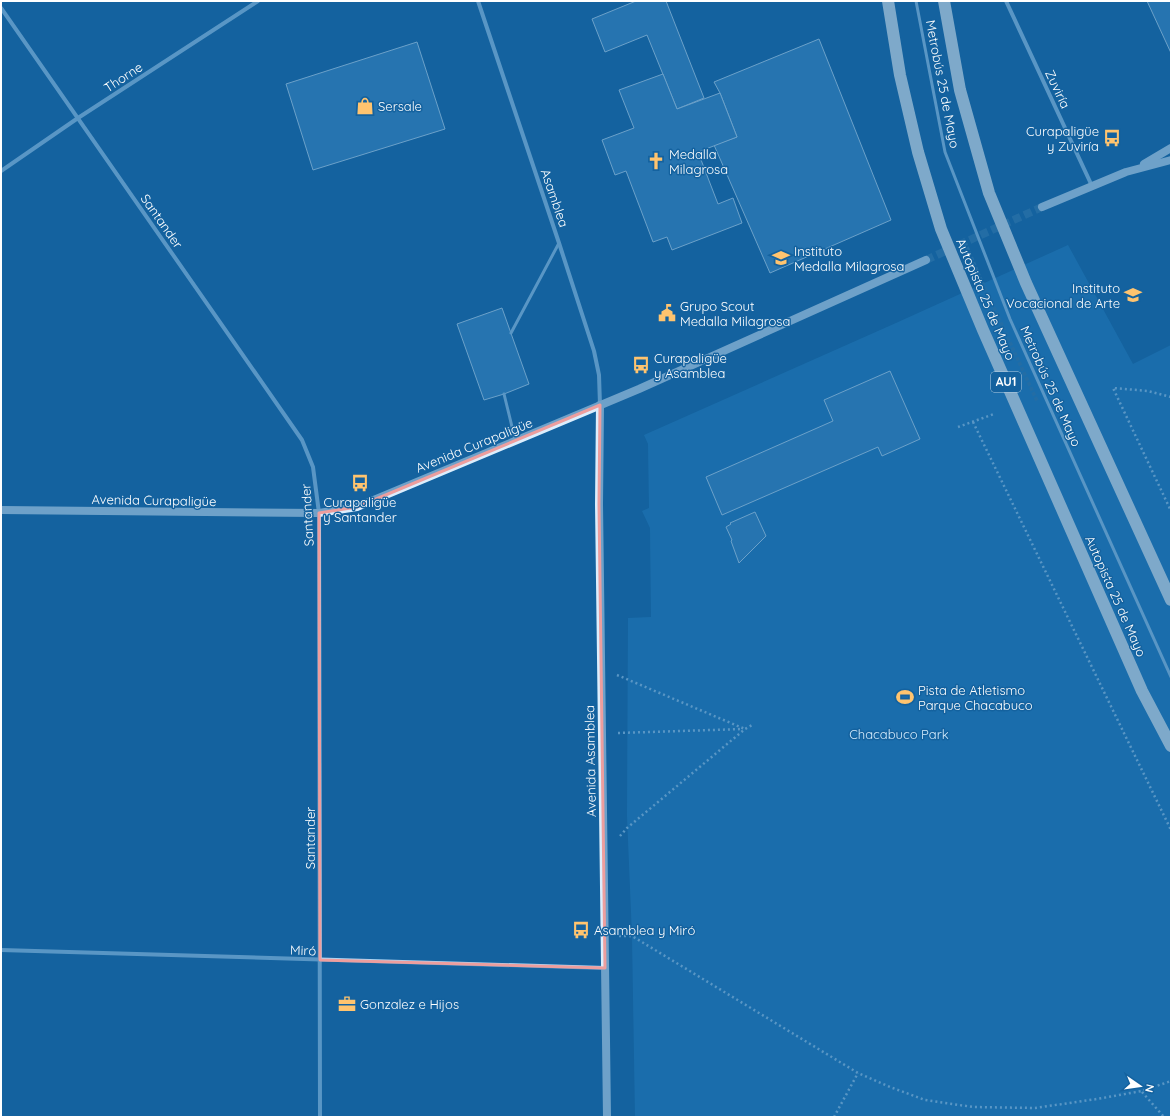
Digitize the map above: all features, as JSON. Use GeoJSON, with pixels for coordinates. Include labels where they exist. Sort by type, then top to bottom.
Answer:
{"type":"FeatureCollection","features":[{"type":"Feature","properties":{"kind":"highway","name":"Autopista 25 de Mayo"},"geometry":{"type":"LineString","coordinates":[[888,1],[900,75],[918,152],[941,229],[983,330],[1139,684],[1171,746]]}},
{"type":"Feature","properties":{"kind":"highway"},"geometry":{"type":"LineString","coordinates":[[944,1],[960,90],[989,193],[1026,282],[1171,600]]}},
{"type":"Feature","properties":{"kind":"main road"},"geometry":{"type":"LineString","coordinates":[[1137,168],[1171,148]]}},
{"type":"Feature","properties":{"kind":"main road"},"geometry":{"type":"LineString","coordinates":[[1042,207],[1137,168],[1171,160]]}},
{"type":"Feature","properties":{"kind":"main road","name":"Avenida Curapaligüe"},"geometry":{"type":"LineString","coordinates":[[1,510],[319,513],[356,506],[600,405],[926,260]]}},
{"type":"Feature","properties":{"kind":"main road","name":"Avenida Asamblea"},"geometry":{"type":"LineString","coordinates":[[600,405],[599,504],[607,1117]]}},
{"type":"Feature","properties":{"kind":"street","name":"Thorne"},"geometry":{"type":"LineString","coordinates":[[1,171],[78,118],[258,1]]}},
{"type":"Feature","properties":{"kind":"street","name":"Asamblea"},"geometry":{"type":"LineString","coordinates":[[478,1],[594,352],[599,375],[600,405]]}},
{"type":"Feature","properties":{"kind":"street","name":"Zuviría"},"geometry":{"type":"LineString","coordinates":[[1006,1],[1092,186]]}},
{"type":"Feature","properties":{"kind":"street","name":"Santander"},"geometry":{"type":"LineString","coordinates":[[1,8],[302,440],[313,466],[319,513],[320,1117]]}},
{"type":"Feature","properties":{"kind":"street","name":"Miró"},"geometry":{"type":"LineString","coordinates":[[1,950],[605,968]]}},
{"type":"Feature","properties":{"kind":"lane","name":"Metrobús 25 de Mayo"},"geometry":{"type":"LineString","coordinates":[[916,1],[945,152],[1010,319],[1171,677]]}},
{"type":"Feature","properties":{"kind":"lane"},"geometry":{"type":"LineString","coordinates":[[511,333],[559,243]]}},
{"type":"Feature","properties":{"kind":"lane"},"geometry":{"type":"LineString","coordinates":[[504,394],[516,441]]}},
{"type":"Feature","properties":{"kind":"path"},"geometry":{"type":"LineString","coordinates":[[1171,397],[1148,391],[1113,388],[1171,511]]}},
{"type":"Feature","properties":{"kind":"path"},"geometry":{"type":"LineString","coordinates":[[958,427],[994,414]]}},
{"type":"Feature","properties":{"kind":"path"},"geometry":{"type":"LineString","coordinates":[[973,422],[1171,830]]}},
{"type":"Feature","properties":{"kind":"path"},"geometry":{"type":"LineString","coordinates":[[601,668],[745,729]]}},
{"type":"Feature","properties":{"kind":"path"},"geometry":{"type":"LineString","coordinates":[[603,854],[627,828],[745,729],[754,724]]}},
{"type":"Feature","properties":{"kind":"path"},"geometry":{"type":"LineString","coordinates":[[602,733],[745,729]]}},
{"type":"Feature","properties":{"kind":"path"},"geometry":{"type":"LineString","coordinates":[[604,935],[632,936],[858,1072],[890,1087],[926,1100],[973,1107],[1035,1108],[1142,1091],[1171,1081]]}},
{"type":"Feature","properties":{"kind":"path"},"geometry":{"type":"LineString","coordinates":[[834,1117],[858,1072]]}},
{"type":"Feature","properties":{"kind":"path"},"geometry":{"type":"LineString","coordinates":[[1142,1091],[1164,1117]]}},
{"type":"Feature","properties":{"kind":"highlighted area"},"geometry":{"type":"Polygon","coordinates":[[[600,405],[599,504],[605,968],[320,960],[319,513],[357,507],[600,405]]]}},
{"type":"Feature","properties":{"kind":"green space","name":"Chacabuco Park"},"geometry":{"type":"Polygon","coordinates":[[[1068,245],[1133,364],[1171,345],[1171,1117],[635,1117],[632,936],[627,816],[628,618],[651,617],[650,528],[642,511],[649,508],[648,444],[644,435],[1068,245]]]}},
{"type":"Feature","properties":{"kind":"building"},"geometry":{"type":"Polygon","coordinates":[[[636,1],[666,1],[704,98],[677,109],[647,35],[605,52],[592,19],[636,1]]]}},
{"type":"Feature","properties":{"kind":"building"},"geometry":{"type":"Polygon","coordinates":[[[1147,1],[1171,1],[1171,53],[1147,1]]]}},
{"type":"Feature","properties":{"kind":"building"},"geometry":{"type":"Polygon","coordinates":[[[819,39],[891,220],[770,273],[714,145],[737,137],[720,93],[714,82],[819,39]]]}},
{"type":"Feature","properties":{"kind":"building","name":"Sersale"},"geometry":{"type":"Polygon","coordinates":[[[417,42],[445,129],[313,170],[286,84],[417,42]]]}},
{"type":"Feature","properties":{"kind":"building","name":"Medalla Milagrosa"},"geometry":{"type":"Polygon","coordinates":[[[663,74],[677,109],[720,93],[737,137],[698,152],[718,204],[733,198],[742,223],[672,250],[667,237],[653,242],[626,171],[615,175],[602,140],[634,128],[619,90],[663,74]]]}},
{"type":"Feature","properties":{"kind":"building"},"geometry":{"type":"Polygon","coordinates":[[[502,308],[529,384],[484,400],[457,324],[502,308]]]}},
{"type":"Feature","properties":{"kind":"building"},"geometry":{"type":"Polygon","coordinates":[[[890,371],[920,439],[882,456],[878,447],[722,515],[706,477],[833,421],[824,400],[890,371]]]}},
{"type":"Feature","properties":{"kind":"building"},"geometry":{"type":"Polygon","coordinates":[[[755,512],[766,536],[739,563],[731,541],[732,540],[726,527],[731,524],[730,523],[755,512]]]}},
{"type":"Feature","properties":{"kind":"tunnel"},"geometry":{"type":"LineString","coordinates":[[926,260],[1042,207]]}},
{"type":"Feature","properties":{"kind":"tunnel"},"geometry":{"type":"LineString","coordinates":[[965,242],[1037,401]]}},
{"type":"Feature","properties":{"kind":"place","name":"Sersale"},"geometry":{"type":"Point","coordinates":[365,106]}},
{"type":"Feature","properties":{"kind":"place","name":"Curapaligüe y Zuviría"},"geometry":{"type":"Point","coordinates":[1112,138]}},
{"type":"Feature","properties":{"kind":"place","name":"Medalla Milagrosa"},"geometry":{"type":"Point","coordinates":[656,161]}},
{"type":"Feature","properties":{"kind":"place","name":"Instituto Medalla Milagrosa"},"geometry":{"type":"Point","coordinates":[781,258]}},
{"type":"Feature","properties":{"kind":"place","name":"Instituto Vocacional de Arte"},"geometry":{"type":"Point","coordinates":[1133,295]}},
{"type":"Feature","properties":{"kind":"place","name":"Grupo Scout Medalla Milagrosa"},"geometry":{"type":"Point","coordinates":[667,313]}},
{"type":"Feature","properties":{"kind":"place","name":"Curapaligüe y Asamblea"},"geometry":{"type":"Point","coordinates":[641,365]}},
{"type":"Feature","properties":{"kind":"place","name":"Curapaligüe y Santander"},"geometry":{"type":"Point","coordinates":[360,483]}},
{"type":"Feature","properties":{"kind":"place","name":"Pista de Atletismo Parque Chacabuco"},"geometry":{"type":"Point","coordinates":[905,697]}},
{"type":"Feature","properties":{"kind":"place","name":"Asamblea y Miró"},"geometry":{"type":"Point","coordinates":[581,930]}},
{"type":"Feature","properties":{"kind":"place","name":"Gonzalez e Hijos"},"geometry":{"type":"Point","coordinates":[347,1004]}}]}
